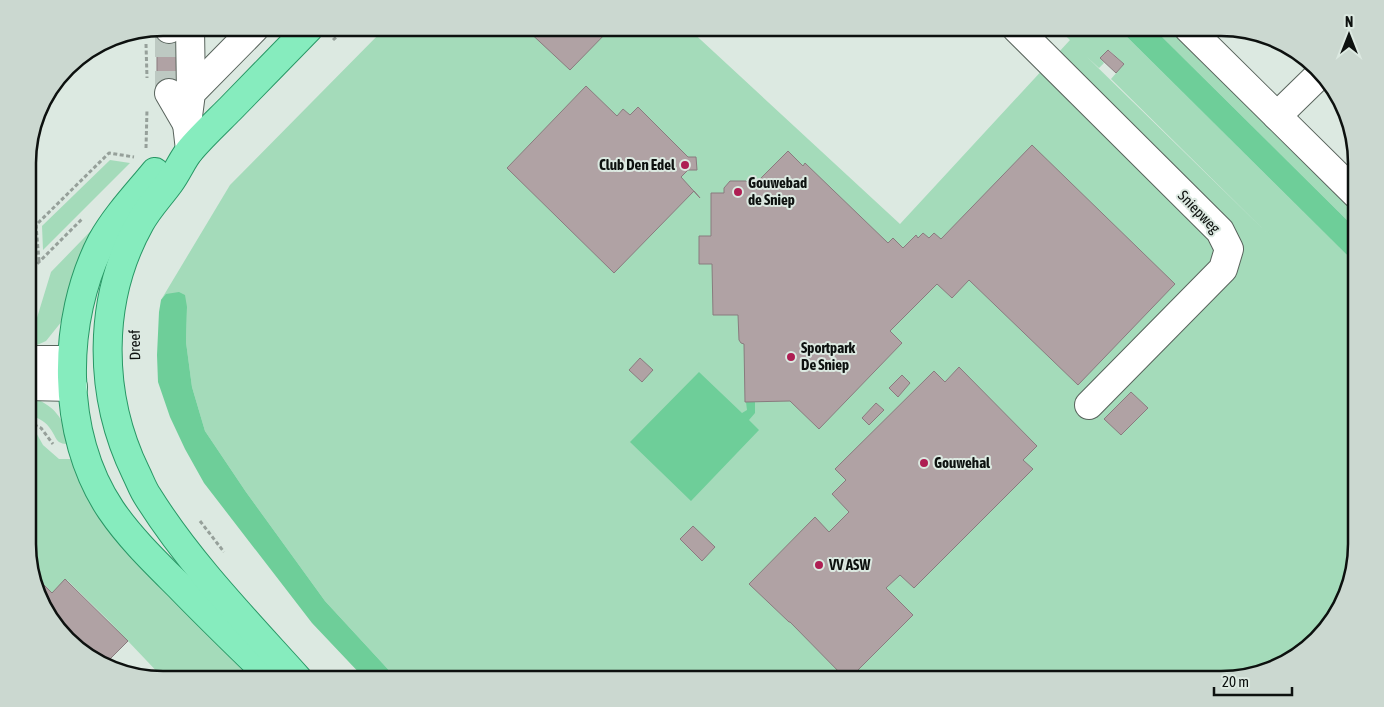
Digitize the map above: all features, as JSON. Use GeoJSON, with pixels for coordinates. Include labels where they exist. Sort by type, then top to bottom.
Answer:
{"type":"FeatureCollection","features":[{"type":"Feature","properties":{"kind":"main road","name":"Dreef"},"geometry":{"type":"LineString","coordinates":[[264,671],[154,562],[110,509],[89,465],[76,426],[72,360],[82,292],[103,240],[126,207],[155,172],[189,137],[301,36]]}},
{"type":"Feature","properties":{"kind":"main road","name":"Dreef"},"geometry":{"type":"LineString","coordinates":[[189,137],[170,181],[140,222],[128,247],[112,296],[108,332],[109,388],[120,436],[147,496],[181,545],[290,671]]}},
{"type":"Feature","properties":{"kind":"main road"},"geometry":{"type":"LineString","coordinates":[[72,360],[108,359]]}},
{"type":"Feature","properties":{"kind":"main road"},"geometry":{"type":"LineString","coordinates":[[73,387],[109,388]]}},
{"type":"Feature","properties":{"kind":"street"},"geometry":{"type":"LineString","coordinates":[[168,36],[163,92],[189,137]]}},
{"type":"Feature","properties":{"kind":"street"},"geometry":{"type":"LineString","coordinates":[[163,92],[244,36]]}},
{"type":"Feature","properties":{"kind":"street","name":"Sniepweg"},"geometry":{"type":"LineString","coordinates":[[1024,36],[1220,231],[1229,249],[1223,269],[1089,405]]}},
{"type":"Feature","properties":{"kind":"street"},"geometry":{"type":"LineString","coordinates":[[1196,36],[1348,186]]}},
{"type":"Feature","properties":{"kind":"street"},"geometry":{"type":"LineString","coordinates":[[1277,116],[1316,78]]}},
{"type":"Feature","properties":{"kind":"street"},"geometry":{"type":"LineString","coordinates":[[36,360],[72,360]]}},
{"type":"Feature","properties":{"kind":"street"},"geometry":{"type":"LineString","coordinates":[[36,386],[73,387]]}},
{"type":"Feature","properties":{"kind":"path"},"geometry":{"type":"LineString","coordinates":[[145,152],[163,92],[168,36]]}},
{"type":"Feature","properties":{"kind":"path"},"geometry":{"type":"LineString","coordinates":[[332,42],[338,36]]}},
{"type":"Feature","properties":{"kind":"path"},"geometry":{"type":"LineString","coordinates":[[37,224],[109,153],[141,158]]}},
{"type":"Feature","properties":{"kind":"path"},"geometry":{"type":"LineString","coordinates":[[37,264],[86,215]]}},
{"type":"Feature","properties":{"kind":"path"},"geometry":{"type":"LineString","coordinates":[[37,235],[39,262]]}},
{"type":"Feature","properties":{"kind":"path"},"geometry":{"type":"LineString","coordinates":[[198,518],[228,558]]}},
{"type":"Feature","properties":{"kind":"shaded area","name":"Sportpark De Sniep"},"geometry":{"type":"Polygon","coordinates":[[[377,36],[697,36],[900,224],[1070,40],[1066,36],[1126,36],[1348,256],[1347,560],[1335,600],[1316,628],[1305,639],[1277,658],[1246,668],[1229,670],[389,671],[325,601],[246,492],[205,431],[192,387],[186,342],[187,307],[161,300],[230,185],[377,36]],[[1109,50],[1100,58],[1104,63],[1099,68],[1087,57],[1268,234],[1111,79],[1124,64],[1109,50]]]}},
{"type":"Feature","properties":{"kind":"shaded area"},"geometry":{"type":"Polygon","coordinates":[[[1126,36],[1161,36],[1348,221],[1348,256],[1126,36]]]}},
{"type":"Feature","properties":{"kind":"shaded area"},"geometry":{"type":"Polygon","coordinates":[[[1161,36],[1180,36],[1348,201],[1348,221],[1161,36]]]}},
{"type":"Feature","properties":{"kind":"shaded area"},"geometry":{"type":"Polygon","coordinates":[[[110,160],[130,163],[43,250],[42,226],[110,160]]]}},
{"type":"Feature","properties":{"kind":"shaded area"},"geometry":{"type":"Polygon","coordinates":[[[114,207],[62,321],[46,341],[37,345],[37,319],[51,272],[114,207]]]}},
{"type":"Feature","properties":{"kind":"shaded area"},"geometry":{"type":"Polygon","coordinates":[[[179,292],[185,295],[187,307],[186,342],[192,387],[205,431],[246,492],[325,601],[389,671],[357,671],[312,623],[204,483],[170,417],[158,382],[159,312],[161,300],[166,294],[179,292]]]}},
{"type":"Feature","properties":{"kind":"shaded area"},"geometry":{"type":"Polygon","coordinates":[[[699,372],[742,413],[747,410],[746,402],[755,402],[755,413],[749,420],[759,430],[691,501],[630,442],[699,372]]]}},
{"type":"Feature","properties":{"kind":"shaded area"},"geometry":{"type":"Polygon","coordinates":[[[36,399],[52,408],[57,414],[72,444],[59,442],[45,422],[37,418],[36,399]]]}},
{"type":"Feature","properties":{"kind":"shaded area"},"geometry":{"type":"Polygon","coordinates":[[[36,433],[43,445],[59,459],[75,459],[253,671],[156,671],[67,580],[52,593],[43,584],[37,560],[36,433]]]}},
{"type":"Feature","properties":{"kind":"building"},"geometry":{"type":"Polygon","coordinates":[[[157,36],[180,36],[180,93],[157,93],[157,36]]]}},
{"type":"Feature","properties":{"kind":"building"},"geometry":{"type":"Polygon","coordinates":[[[534,36],[603,36],[570,70],[534,36]]]}},
{"type":"Feature","properties":{"kind":"building"},"geometry":{"type":"Polygon","coordinates":[[[1108,50],[1124,64],[1116,73],[1100,58],[1108,50]]]}},
{"type":"Feature","properties":{"kind":"building"},"geometry":{"type":"Polygon","coordinates":[[[586,86],[617,116],[623,109],[630,115],[638,107],[688,157],[696,157],[697,170],[688,170],[681,177],[694,191],[614,273],[507,168],[586,86]]]}},
{"type":"Feature","properties":{"kind":"building"},"geometry":{"type":"Polygon","coordinates":[[[1032,145],[1175,284],[1078,385],[969,280],[952,298],[937,284],[890,331],[902,343],[819,429],[790,401],[745,402],[744,344],[739,340],[738,315],[713,315],[712,264],[699,264],[699,236],[711,236],[711,193],[724,193],[724,188],[730,181],[746,181],[752,187],[788,151],[803,166],[805,163],[888,243],[893,238],[903,248],[916,235],[918,238],[923,233],[929,238],[934,233],[941,239],[1032,145]]]}},
{"type":"Feature","properties":{"kind":"building"},"geometry":{"type":"Polygon","coordinates":[[[640,358],[653,370],[642,382],[629,370],[640,358]]]}},
{"type":"Feature","properties":{"kind":"building"},"geometry":{"type":"Polygon","coordinates":[[[959,367],[1037,446],[1023,460],[1033,469],[914,588],[900,575],[886,588],[913,615],[858,670],[838,670],[749,584],[815,517],[829,532],[849,512],[832,494],[846,480],[835,469],[934,371],[945,382],[959,367]]]}},
{"type":"Feature","properties":{"kind":"building"},"geometry":{"type":"Polygon","coordinates":[[[902,375],[910,383],[898,397],[889,388],[902,375]]]}},
{"type":"Feature","properties":{"kind":"building"},"geometry":{"type":"Polygon","coordinates":[[[1131,392],[1148,408],[1121,435],[1104,419],[1131,392]]]}},
{"type":"Feature","properties":{"kind":"building"},"geometry":{"type":"Polygon","coordinates":[[[876,403],[884,410],[869,425],[862,418],[876,403]]]}},
{"type":"Feature","properties":{"kind":"building"},"geometry":{"type":"Polygon","coordinates":[[[693,526],[715,547],[702,561],[680,539],[693,526]]]}},
{"type":"Feature","properties":{"kind":"building"},"geometry":{"type":"Polygon","coordinates":[[[65,579],[128,641],[110,659],[86,645],[62,621],[53,607],[44,584],[52,593],[65,579]]]}},
{"type":"Feature","properties":{"kind":"tunnel"},"geometry":{"type":"LineString","coordinates":[[169,36],[169,93]]}},
{"type":"Feature","properties":{"kind":"place","name":"Club Den Edel"},"geometry":{"type":"Point","coordinates":[685,165]}},
{"type":"Feature","properties":{"kind":"place","name":"Gouwebad de Sniep"},"geometry":{"type":"Point","coordinates":[738,192]}},
{"type":"Feature","properties":{"kind":"place","name":"Sportpark De Sniep"},"geometry":{"type":"Point","coordinates":[791,357]}},
{"type":"Feature","properties":{"kind":"place","name":"Gouwehal"},"geometry":{"type":"Point","coordinates":[924,463]}},
{"type":"Feature","properties":{"kind":"place","name":"VV ASW"},"geometry":{"type":"Point","coordinates":[819,565]}}]}
